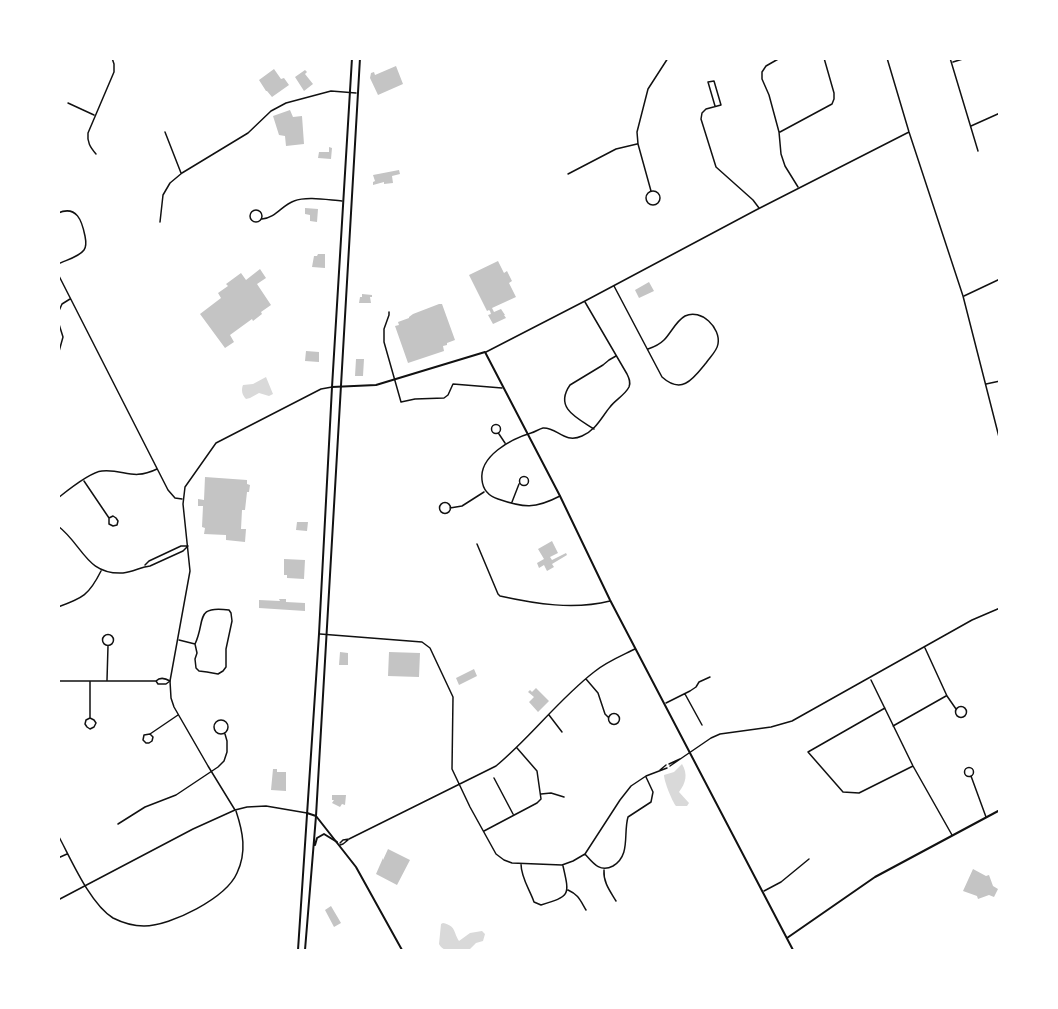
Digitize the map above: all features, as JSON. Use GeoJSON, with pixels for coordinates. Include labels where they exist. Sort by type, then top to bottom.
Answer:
{"type":"FeatureCollection","features":[{"type":"Feature","properties":{"kind":"main road"},"geometry":{"type":"LineString","coordinates":[[298,951],[319,634],[352,58]]}},
{"type":"Feature","properties":{"kind":"main road"},"geometry":{"type":"LineString","coordinates":[[305,951],[313,851],[360,58]]}},
{"type":"Feature","properties":{"kind":"main road"},"geometry":{"type":"LineString","coordinates":[[345,169],[353,168]]}},
{"type":"Feature","properties":{"kind":"main road"},"geometry":{"type":"LineString","coordinates":[[339,275],[347,275]]}},
{"type":"Feature","properties":{"kind":"main road"},"geometry":{"type":"LineString","coordinates":[[338,281],[346,281]]}},
{"type":"Feature","properties":{"kind":"main road"},"geometry":{"type":"LineString","coordinates":[[332,387],[376,385],[485,352],[560,496],[610,600],[793,951]]}},
{"type":"Feature","properties":{"kind":"main road"},"geometry":{"type":"LineString","coordinates":[[787,938],[875,877],[999,810]]}},
{"type":"Feature","properties":{"kind":"main road"},"geometry":{"type":"LineString","coordinates":[[307,813],[315,816],[364,879],[402,951]]}},
{"type":"Feature","properties":{"kind":"main road"},"geometry":{"type":"LineString","coordinates":[[313,851],[316,840],[322,835],[327,834],[338,843]]}},
{"type":"Feature","properties":{"kind":"main road"},"geometry":{"type":"LineString","coordinates":[[299,943],[306,936]]}},
{"type":"Feature","properties":{"kind":"street"},"geometry":{"type":"LineString","coordinates":[[96,154],[90,148],[87,140],[88,133],[114,72],[112,58]]}},
{"type":"Feature","properties":{"kind":"street"},"geometry":{"type":"LineString","coordinates":[[651,191],[638,144],[638,124],[648,89],[668,58]]}},
{"type":"Feature","properties":{"kind":"street"},"geometry":{"type":"LineString","coordinates":[[780,58],[766,66],[762,72],[762,79],[779,132],[781,154],[785,166],[799,189]]}},
{"type":"Feature","properties":{"kind":"street"},"geometry":{"type":"LineString","coordinates":[[779,132],[832,104],[834,93],[824,58]]}},
{"type":"Feature","properties":{"kind":"street"},"geometry":{"type":"LineString","coordinates":[[887,58],[963,296],[999,441]]}},
{"type":"Feature","properties":{"kind":"street"},"geometry":{"type":"LineString","coordinates":[[950,58],[978,151]]}},
{"type":"Feature","properties":{"kind":"street"},"geometry":{"type":"LineString","coordinates":[[952,62],[966,58]]}},
{"type":"Feature","properties":{"kind":"street"},"geometry":{"type":"LineString","coordinates":[[715,106],[708,82],[714,81],[721,105],[706,109],[701,119],[716,167],[759,208]]}},
{"type":"Feature","properties":{"kind":"street"},"geometry":{"type":"LineString","coordinates":[[160,222],[163,195],[170,183],[182,173],[248,133],[271,111],[286,103],[331,91],[357,93]]}},
{"type":"Feature","properties":{"kind":"street"},"geometry":{"type":"LineString","coordinates":[[68,103],[95,115]]}},
{"type":"Feature","properties":{"kind":"street"},"geometry":{"type":"LineString","coordinates":[[970,126],[999,113]]}},
{"type":"Feature","properties":{"kind":"street"},"geometry":{"type":"LineString","coordinates":[[165,132],[182,173]]}},
{"type":"Feature","properties":{"kind":"street"},"geometry":{"type":"LineString","coordinates":[[485,352],[909,132]]}},
{"type":"Feature","properties":{"kind":"street"},"geometry":{"type":"LineString","coordinates":[[568,174],[616,149],[638,144]]}},
{"type":"Feature","properties":{"kind":"street"},"geometry":{"type":"LineString","coordinates":[[651,191],[660,196],[659,201],[655,204],[650,204],[646,200],[647,194],[651,191]]}},
{"type":"Feature","properties":{"kind":"street"},"geometry":{"type":"LineString","coordinates":[[262,219],[258,210],[250,213],[250,219],[258,222],[276,215],[289,204],[302,199],[343,201]]}},
{"type":"Feature","properties":{"kind":"street"},"geometry":{"type":"LineString","coordinates":[[58,213],[66,210],[81,219],[86,244],[85,249],[80,253],[58,264]]}},
{"type":"Feature","properties":{"kind":"street"},"geometry":{"type":"LineString","coordinates":[[58,274],[170,494],[182,499]]}},
{"type":"Feature","properties":{"kind":"street"},"geometry":{"type":"LineString","coordinates":[[963,296],[999,279]]}},
{"type":"Feature","properties":{"kind":"street"},"geometry":{"type":"LineString","coordinates":[[614,285],[662,377],[669,383],[685,384],[692,380],[715,351],[718,336],[705,317],[696,314],[686,316],[665,340],[648,349]]}},
{"type":"Feature","properties":{"kind":"street"},"geometry":{"type":"LineString","coordinates":[[58,313],[62,304],[71,299]]}},
{"type":"Feature","properties":{"kind":"street"},"geometry":{"type":"LineString","coordinates":[[560,496],[531,506],[521,506],[492,497],[485,492],[482,474],[485,465],[497,450],[528,434],[546,428],[574,438],[594,429],[610,406],[629,387],[630,380],[627,374],[585,301]]}},
{"type":"Feature","properties":{"kind":"street"},"geometry":{"type":"LineString","coordinates":[[389,312],[383,339],[401,402],[444,398],[453,384],[504,387]]}},
{"type":"Feature","properties":{"kind":"street"},"geometry":{"type":"LineString","coordinates":[[58,321],[63,337],[58,355]]}},
{"type":"Feature","properties":{"kind":"street"},"geometry":{"type":"LineString","coordinates":[[594,429],[571,415],[567,410],[565,395],[570,385],[617,356]]}},
{"type":"Feature","properties":{"kind":"street"},"geometry":{"type":"LineString","coordinates":[[986,384],[999,381]]}},
{"type":"Feature","properties":{"kind":"street"},"geometry":{"type":"LineString","coordinates":[[58,835],[91,896],[103,911],[124,923],[155,925],[194,910],[223,892],[238,872],[243,837],[235,810],[211,772],[171,698],[170,681],[190,571],[182,499],[185,487],[194,472],[216,443],[321,389],[332,387]]}},
{"type":"Feature","properties":{"kind":"street"},"geometry":{"type":"LineString","coordinates":[[499,433],[506,444]]}},
{"type":"Feature","properties":{"kind":"street"},"geometry":{"type":"LineString","coordinates":[[58,498],[94,473],[102,471],[135,475],[146,474],[158,469]]}},
{"type":"Feature","properties":{"kind":"street"},"geometry":{"type":"LineString","coordinates":[[84,480],[109,518]]}},
{"type":"Feature","properties":{"kind":"street"},"geometry":{"type":"LineString","coordinates":[[511,503],[520,484]]}},
{"type":"Feature","properties":{"kind":"street"},"geometry":{"type":"LineString","coordinates":[[450,508],[462,506],[485,492]]}},
{"type":"Feature","properties":{"kind":"street"},"geometry":{"type":"LineString","coordinates":[[59,526],[86,558],[101,570],[124,573],[150,566],[183,551],[188,546]]}},
{"type":"Feature","properties":{"kind":"street"},"geometry":{"type":"LineString","coordinates":[[477,544],[500,596],[557,605],[591,604],[610,600]]}},
{"type":"Feature","properties":{"kind":"street"},"geometry":{"type":"LineString","coordinates":[[145,566],[147,562],[159,556],[181,546],[188,546]]}},
{"type":"Feature","properties":{"kind":"street"},"geometry":{"type":"LineString","coordinates":[[58,607],[86,594],[101,570]]}},
{"type":"Feature","properties":{"kind":"street"},"geometry":{"type":"LineString","coordinates":[[216,608],[228,610],[231,613],[226,667],[223,671],[218,674],[199,671],[195,663],[197,653],[195,644],[199,637],[204,613],[216,608]]}},
{"type":"Feature","properties":{"kind":"street"},"geometry":{"type":"LineString","coordinates":[[319,634],[422,642],[430,648],[453,697],[452,769],[496,854],[504,860],[521,864],[562,865],[585,854],[628,790],[646,776],[691,753],[720,734],[771,727],[792,721],[999,608]]}},
{"type":"Feature","properties":{"kind":"street"},"geometry":{"type":"LineString","coordinates":[[178,639],[195,644]]}},
{"type":"Feature","properties":{"kind":"street"},"geometry":{"type":"LineString","coordinates":[[107,681],[108,646]]}},
{"type":"Feature","properties":{"kind":"street"},"geometry":{"type":"LineString","coordinates":[[924,648],[947,696],[956,709]]}},
{"type":"Feature","properties":{"kind":"street"},"geometry":{"type":"LineString","coordinates":[[338,843],[496,766],[586,679],[603,665],[636,649]]}},
{"type":"Feature","properties":{"kind":"street"},"geometry":{"type":"LineString","coordinates":[[665,704],[710,677]]}},
{"type":"Feature","properties":{"kind":"street"},"geometry":{"type":"LineString","coordinates":[[870,678],[913,766],[952,836]]}},
{"type":"Feature","properties":{"kind":"street"},"geometry":{"type":"LineString","coordinates":[[586,679],[596,689],[604,714],[608,717]]}},
{"type":"Feature","properties":{"kind":"street"},"geometry":{"type":"LineString","coordinates":[[58,681],[156,681],[158,684],[166,684],[170,681]]}},
{"type":"Feature","properties":{"kind":"street"},"geometry":{"type":"LineString","coordinates":[[90,681],[90,718]]}},
{"type":"Feature","properties":{"kind":"street"},"geometry":{"type":"LineString","coordinates":[[685,694],[702,725]]}},
{"type":"Feature","properties":{"kind":"street"},"geometry":{"type":"LineString","coordinates":[[893,726],[947,696]]}},
{"type":"Feature","properties":{"kind":"street"},"geometry":{"type":"LineString","coordinates":[[885,708],[808,752],[843,792],[859,793],[913,766]]}},
{"type":"Feature","properties":{"kind":"street"},"geometry":{"type":"LineString","coordinates":[[150,734],[179,715]]}},
{"type":"Feature","properties":{"kind":"street"},"geometry":{"type":"LineString","coordinates":[[548,715],[562,732]]}},
{"type":"Feature","properties":{"kind":"street"},"geometry":{"type":"LineString","coordinates":[[118,824],[145,807],[177,795],[222,763],[226,755],[225,734],[229,729],[228,723],[224,720],[218,721],[214,726],[215,730],[220,734],[225,734]]}},
{"type":"Feature","properties":{"kind":"street"},"geometry":{"type":"LineString","coordinates":[[484,831],[541,799],[537,771],[517,748]]}},
{"type":"Feature","properties":{"kind":"street"},"geometry":{"type":"LineString","coordinates":[[585,854],[597,867],[604,869],[620,860],[626,843],[627,817],[651,802],[653,792],[646,776]]}},
{"type":"Feature","properties":{"kind":"street"},"geometry":{"type":"LineString","coordinates":[[971,776],[987,817]]}},
{"type":"Feature","properties":{"kind":"street"},"geometry":{"type":"LineString","coordinates":[[494,778],[514,815]]}},
{"type":"Feature","properties":{"kind":"street"},"geometry":{"type":"LineString","coordinates":[[541,794],[551,793],[564,797]]}},
{"type":"Feature","properties":{"kind":"street"},"geometry":{"type":"LineString","coordinates":[[58,900],[193,829],[235,810],[266,806],[307,813]]}},
{"type":"Feature","properties":{"kind":"street"},"geometry":{"type":"LineString","coordinates":[[58,858],[68,853]]}},
{"type":"Feature","properties":{"kind":"street"},"geometry":{"type":"LineString","coordinates":[[763,891],[781,882],[809,859]]}},
{"type":"Feature","properties":{"kind":"street"},"geometry":{"type":"LineString","coordinates":[[521,864],[522,876],[536,904],[541,905],[561,899],[568,890]]}},
{"type":"Feature","properties":{"kind":"street"},"geometry":{"type":"LineString","coordinates":[[562,865],[568,890]]}},
{"type":"Feature","properties":{"kind":"street"},"geometry":{"type":"LineString","coordinates":[[604,869],[604,881],[616,902]]}},
{"type":"Feature","properties":{"kind":"street"},"geometry":{"type":"LineString","coordinates":[[568,890],[578,896],[586,910]]}},
{"type":"Feature","properties":{"kind":"shaded area"},"geometry":{"type":"Polygon","coordinates":[[[266,377],[273,394],[269,396],[259,393],[246,399],[242,392],[243,385],[253,384],[266,377]]]}},
{"type":"Feature","properties":{"kind":"shaded area"},"geometry":{"type":"Polygon","coordinates":[[[682,764],[685,778],[679,792],[689,803],[687,806],[676,806],[668,791],[664,775],[674,772],[682,764]]]}},
{"type":"Feature","properties":{"kind":"shaded area"},"geometry":{"type":"Polygon","coordinates":[[[443,923],[452,927],[459,941],[470,933],[482,931],[485,934],[483,941],[476,943],[469,950],[444,949],[439,944],[443,923]]]}},
{"type":"Feature","properties":{"kind":"building"},"geometry":{"type":"Polygon","coordinates":[[[396,66],[403,84],[378,95],[370,78],[371,73],[374,72],[375,75],[396,66]]]}},
{"type":"Feature","properties":{"kind":"building"},"geometry":{"type":"Polygon","coordinates":[[[274,69],[289,85],[272,97],[259,80],[274,69]]]}},
{"type":"Feature","properties":{"kind":"building"},"geometry":{"type":"Polygon","coordinates":[[[305,70],[307,72],[305,74],[313,84],[304,91],[295,77],[305,70]]]}},
{"type":"Feature","properties":{"kind":"building"},"geometry":{"type":"Polygon","coordinates":[[[290,110],[293,117],[302,116],[304,144],[286,146],[285,136],[279,135],[273,116],[290,110]]]}},
{"type":"Feature","properties":{"kind":"building"},"geometry":{"type":"Polygon","coordinates":[[[329,147],[332,148],[331,159],[318,158],[319,152],[329,152],[329,147]]]}},
{"type":"Feature","properties":{"kind":"building"},"geometry":{"type":"Polygon","coordinates":[[[399,170],[400,174],[392,176],[393,183],[384,184],[384,182],[373,185],[375,181],[373,175],[399,170]]]}},
{"type":"Feature","properties":{"kind":"building"},"geometry":{"type":"Polygon","coordinates":[[[305,208],[318,209],[317,222],[310,221],[310,215],[305,214],[305,208]]]}},
{"type":"Feature","properties":{"kind":"building"},"geometry":{"type":"Polygon","coordinates":[[[325,254],[325,268],[312,267],[314,256],[325,254]]]}},
{"type":"Feature","properties":{"kind":"building"},"geometry":{"type":"Polygon","coordinates":[[[498,261],[504,273],[507,271],[512,281],[509,283],[516,297],[492,308],[494,312],[501,309],[506,318],[493,324],[488,315],[491,314],[490,311],[487,311],[469,275],[498,261]]]}},
{"type":"Feature","properties":{"kind":"building"},"geometry":{"type":"Polygon","coordinates":[[[260,269],[266,278],[257,284],[271,305],[253,321],[252,319],[230,335],[234,342],[225,348],[200,314],[221,298],[218,293],[228,286],[226,284],[241,273],[246,280],[260,269]]]}},
{"type":"Feature","properties":{"kind":"building"},"geometry":{"type":"Polygon","coordinates":[[[649,282],[654,291],[639,298],[635,290],[649,282]]]}},
{"type":"Feature","properties":{"kind":"building"},"geometry":{"type":"Polygon","coordinates":[[[362,294],[372,295],[371,303],[359,303],[362,294]]]}},
{"type":"Feature","properties":{"kind":"building"},"geometry":{"type":"Polygon","coordinates":[[[442,304],[455,340],[443,346],[444,351],[408,363],[395,326],[413,314],[442,304]]]}},
{"type":"Feature","properties":{"kind":"building"},"geometry":{"type":"Polygon","coordinates":[[[306,351],[319,352],[319,362],[305,361],[306,351]]]}},
{"type":"Feature","properties":{"kind":"building"},"geometry":{"type":"Polygon","coordinates":[[[356,359],[364,359],[363,376],[355,376],[356,359]]]}},
{"type":"Feature","properties":{"kind":"building"},"geometry":{"type":"Polygon","coordinates":[[[205,477],[247,480],[247,484],[250,485],[245,510],[242,510],[241,529],[246,529],[245,542],[226,540],[226,535],[204,534],[203,506],[198,506],[198,499],[204,500],[205,477]]]}},
{"type":"Feature","properties":{"kind":"building"},"geometry":{"type":"Polygon","coordinates":[[[297,522],[308,522],[307,531],[296,530],[297,522]]]}},
{"type":"Feature","properties":{"kind":"building"},"geometry":{"type":"Polygon","coordinates":[[[552,541],[558,553],[550,557],[552,560],[566,553],[567,555],[552,564],[554,567],[547,571],[544,565],[539,568],[537,563],[544,559],[538,549],[552,541]]]}},
{"type":"Feature","properties":{"kind":"building"},"geometry":{"type":"Polygon","coordinates":[[[284,559],[305,560],[304,579],[287,578],[287,575],[284,575],[284,559]]]}},
{"type":"Feature","properties":{"kind":"building"},"geometry":{"type":"Polygon","coordinates":[[[279,599],[286,599],[286,602],[305,603],[305,611],[259,608],[259,600],[280,601],[279,599]]]}},
{"type":"Feature","properties":{"kind":"building"},"geometry":{"type":"Polygon","coordinates":[[[340,652],[348,653],[348,665],[339,665],[340,652]]]}},
{"type":"Feature","properties":{"kind":"building"},"geometry":{"type":"Polygon","coordinates":[[[389,652],[420,653],[419,677],[388,676],[389,652]]]}},
{"type":"Feature","properties":{"kind":"building"},"geometry":{"type":"Polygon","coordinates":[[[474,669],[477,676],[459,685],[456,678],[474,669]]]}},
{"type":"Feature","properties":{"kind":"building"},"geometry":{"type":"Polygon","coordinates":[[[536,688],[549,701],[538,712],[529,702],[534,697],[528,692],[536,688]]]}},
{"type":"Feature","properties":{"kind":"building"},"geometry":{"type":"Polygon","coordinates":[[[273,769],[277,769],[277,772],[286,772],[286,791],[271,790],[273,769]]]}},
{"type":"Feature","properties":{"kind":"building"},"geometry":{"type":"Polygon","coordinates":[[[332,795],[346,795],[345,805],[342,804],[340,807],[332,803],[334,800],[332,800],[332,795]]]}},
{"type":"Feature","properties":{"kind":"building"},"geometry":{"type":"Polygon","coordinates":[[[388,849],[410,860],[397,885],[376,874],[388,849]]]}},
{"type":"Feature","properties":{"kind":"building"},"geometry":{"type":"Polygon","coordinates":[[[973,869],[986,876],[989,875],[993,886],[998,889],[994,897],[989,895],[978,899],[977,896],[963,891],[973,869]]]}},
{"type":"Feature","properties":{"kind":"building"},"geometry":{"type":"Polygon","coordinates":[[[331,906],[341,923],[334,927],[325,910],[331,906]]]}}]}
